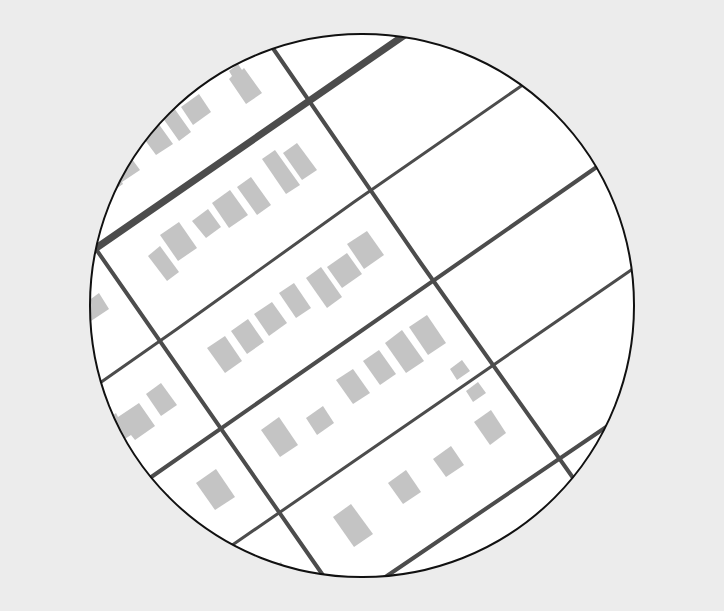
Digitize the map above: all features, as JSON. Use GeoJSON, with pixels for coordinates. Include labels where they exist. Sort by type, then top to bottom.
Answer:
{"type":"FeatureCollection","features":[{"type":"Feature","properties":{"kind":"street"},"geometry":{"type":"LineString","coordinates":[[99,241],[309,101],[402,37]]}},
{"type":"Feature","properties":{"kind":"street"},"geometry":{"type":"LineString","coordinates":[[273,49],[433,280],[572,477]]}},
{"type":"Feature","properties":{"kind":"street"},"geometry":{"type":"LineString","coordinates":[[151,476],[596,168]]}},
{"type":"Feature","properties":{"kind":"street"},"geometry":{"type":"LineString","coordinates":[[97,250],[323,574]]}},
{"type":"Feature","properties":{"kind":"street"},"geometry":{"type":"LineString","coordinates":[[387,576],[606,426]]}},
{"type":"Feature","properties":{"kind":"lane"},"geometry":{"type":"LineString","coordinates":[[102,381],[371,190],[521,86]]}},
{"type":"Feature","properties":{"kind":"lane"},"geometry":{"type":"LineString","coordinates":[[233,544],[631,270]]}},
{"type":"Feature","properties":{"kind":"building"},"geometry":{"type":"Polygon","coordinates":[[[238,64],[242,70],[244,68],[262,93],[246,104],[229,79],[232,76],[229,71],[238,64]]]}},
{"type":"Feature","properties":{"kind":"building"},"geometry":{"type":"Polygon","coordinates":[[[199,94],[211,112],[193,125],[181,107],[199,94]]]}},
{"type":"Feature","properties":{"kind":"building"},"geometry":{"type":"Polygon","coordinates":[[[175,109],[191,132],[179,141],[164,120],[175,109]]]}},
{"type":"Feature","properties":{"kind":"building"},"geometry":{"type":"Polygon","coordinates":[[[159,125],[173,144],[156,155],[146,141],[159,125]]]}},
{"type":"Feature","properties":{"kind":"building"},"geometry":{"type":"Polygon","coordinates":[[[297,143],[317,170],[302,180],[283,153],[297,143]]]}},
{"type":"Feature","properties":{"kind":"building"},"geometry":{"type":"Polygon","coordinates":[[[275,150],[300,185],[286,194],[262,159],[275,150]]]}},
{"type":"Feature","properties":{"kind":"building"},"geometry":{"type":"Polygon","coordinates":[[[133,160],[140,170],[122,182],[123,184],[117,188],[133,160]]]}},
{"type":"Feature","properties":{"kind":"building"},"geometry":{"type":"Polygon","coordinates":[[[251,177],[271,205],[257,215],[237,187],[251,177]]]}},
{"type":"Feature","properties":{"kind":"building"},"geometry":{"type":"Polygon","coordinates":[[[230,190],[248,215],[229,228],[212,203],[230,190]]]}},
{"type":"Feature","properties":{"kind":"building"},"geometry":{"type":"Polygon","coordinates":[[[208,209],[221,227],[206,238],[192,221],[208,209]]]}},
{"type":"Feature","properties":{"kind":"building"},"geometry":{"type":"Polygon","coordinates":[[[179,222],[197,248],[178,261],[160,235],[179,222]]]}},
{"type":"Feature","properties":{"kind":"building"},"geometry":{"type":"Polygon","coordinates":[[[367,231],[384,255],[364,269],[347,244],[367,231]]]}},
{"type":"Feature","properties":{"kind":"building"},"geometry":{"type":"Polygon","coordinates":[[[160,246],[179,272],[167,281],[148,256],[160,246]]]}},
{"type":"Feature","properties":{"kind":"building"},"geometry":{"type":"Polygon","coordinates":[[[347,253],[362,274],[342,288],[327,267],[347,253]]]}},
{"type":"Feature","properties":{"kind":"building"},"geometry":{"type":"Polygon","coordinates":[[[321,267],[342,297],[327,308],[306,278],[321,267]]]}},
{"type":"Feature","properties":{"kind":"building"},"geometry":{"type":"Polygon","coordinates":[[[294,283],[311,308],[296,318],[279,293],[294,283]]]}},
{"type":"Feature","properties":{"kind":"building"},"geometry":{"type":"Polygon","coordinates":[[[99,293],[109,309],[91,321],[90,306],[90,299],[99,293]]]}},
{"type":"Feature","properties":{"kind":"building"},"geometry":{"type":"Polygon","coordinates":[[[272,302],[287,323],[269,336],[254,314],[272,302]]]}},
{"type":"Feature","properties":{"kind":"building"},"geometry":{"type":"Polygon","coordinates":[[[427,315],[446,343],[428,355],[409,327],[427,315]]]}},
{"type":"Feature","properties":{"kind":"building"},"geometry":{"type":"Polygon","coordinates":[[[248,319],[264,342],[247,354],[231,331],[248,319]]]}},
{"type":"Feature","properties":{"kind":"building"},"geometry":{"type":"Polygon","coordinates":[[[402,330],[424,361],[406,373],[385,343],[402,330]]]}},
{"type":"Feature","properties":{"kind":"building"},"geometry":{"type":"Polygon","coordinates":[[[225,336],[242,361],[225,373],[207,348],[225,336]]]}},
{"type":"Feature","properties":{"kind":"building"},"geometry":{"type":"Polygon","coordinates":[[[379,350],[396,374],[380,385],[363,361],[379,350]]]}},
{"type":"Feature","properties":{"kind":"building"},"geometry":{"type":"Polygon","coordinates":[[[462,360],[470,371],[457,380],[450,369],[462,360]]]}},
{"type":"Feature","properties":{"kind":"building"},"geometry":{"type":"Polygon","coordinates":[[[353,369],[370,393],[353,404],[336,380],[353,369]]]}},
{"type":"Feature","properties":{"kind":"building"},"geometry":{"type":"Polygon","coordinates":[[[478,382],[486,393],[473,402],[466,391],[478,382]]]}},
{"type":"Feature","properties":{"kind":"building"},"geometry":{"type":"Polygon","coordinates":[[[161,383],[177,405],[161,416],[146,394],[161,383]]]}},
{"type":"Feature","properties":{"kind":"building"},"geometry":{"type":"Polygon","coordinates":[[[139,403],[155,426],[135,440],[131,435],[126,438],[113,415],[116,413],[118,417],[139,403]]]}},
{"type":"Feature","properties":{"kind":"building"},"geometry":{"type":"Polygon","coordinates":[[[323,406],[334,423],[317,435],[306,418],[323,406]]]}},
{"type":"Feature","properties":{"kind":"building"},"geometry":{"type":"Polygon","coordinates":[[[491,410],[506,433],[490,445],[474,422],[491,410]]]}},
{"type":"Feature","properties":{"kind":"building"},"geometry":{"type":"Polygon","coordinates":[[[279,417],[298,445],[280,457],[261,430],[279,417]]]}},
{"type":"Feature","properties":{"kind":"building"},"geometry":{"type":"Polygon","coordinates":[[[451,446],[464,465],[446,477],[433,459],[451,446]]]}},
{"type":"Feature","properties":{"kind":"building"},"geometry":{"type":"Polygon","coordinates":[[[216,469],[235,497],[215,510],[196,483],[216,469]]]}},
{"type":"Feature","properties":{"kind":"building"},"geometry":{"type":"Polygon","coordinates":[[[406,470],[421,492],[403,504],[388,483],[406,470]]]}},
{"type":"Feature","properties":{"kind":"building"},"geometry":{"type":"Polygon","coordinates":[[[351,504],[373,534],[354,547],[333,517],[351,504]]]}}]}
